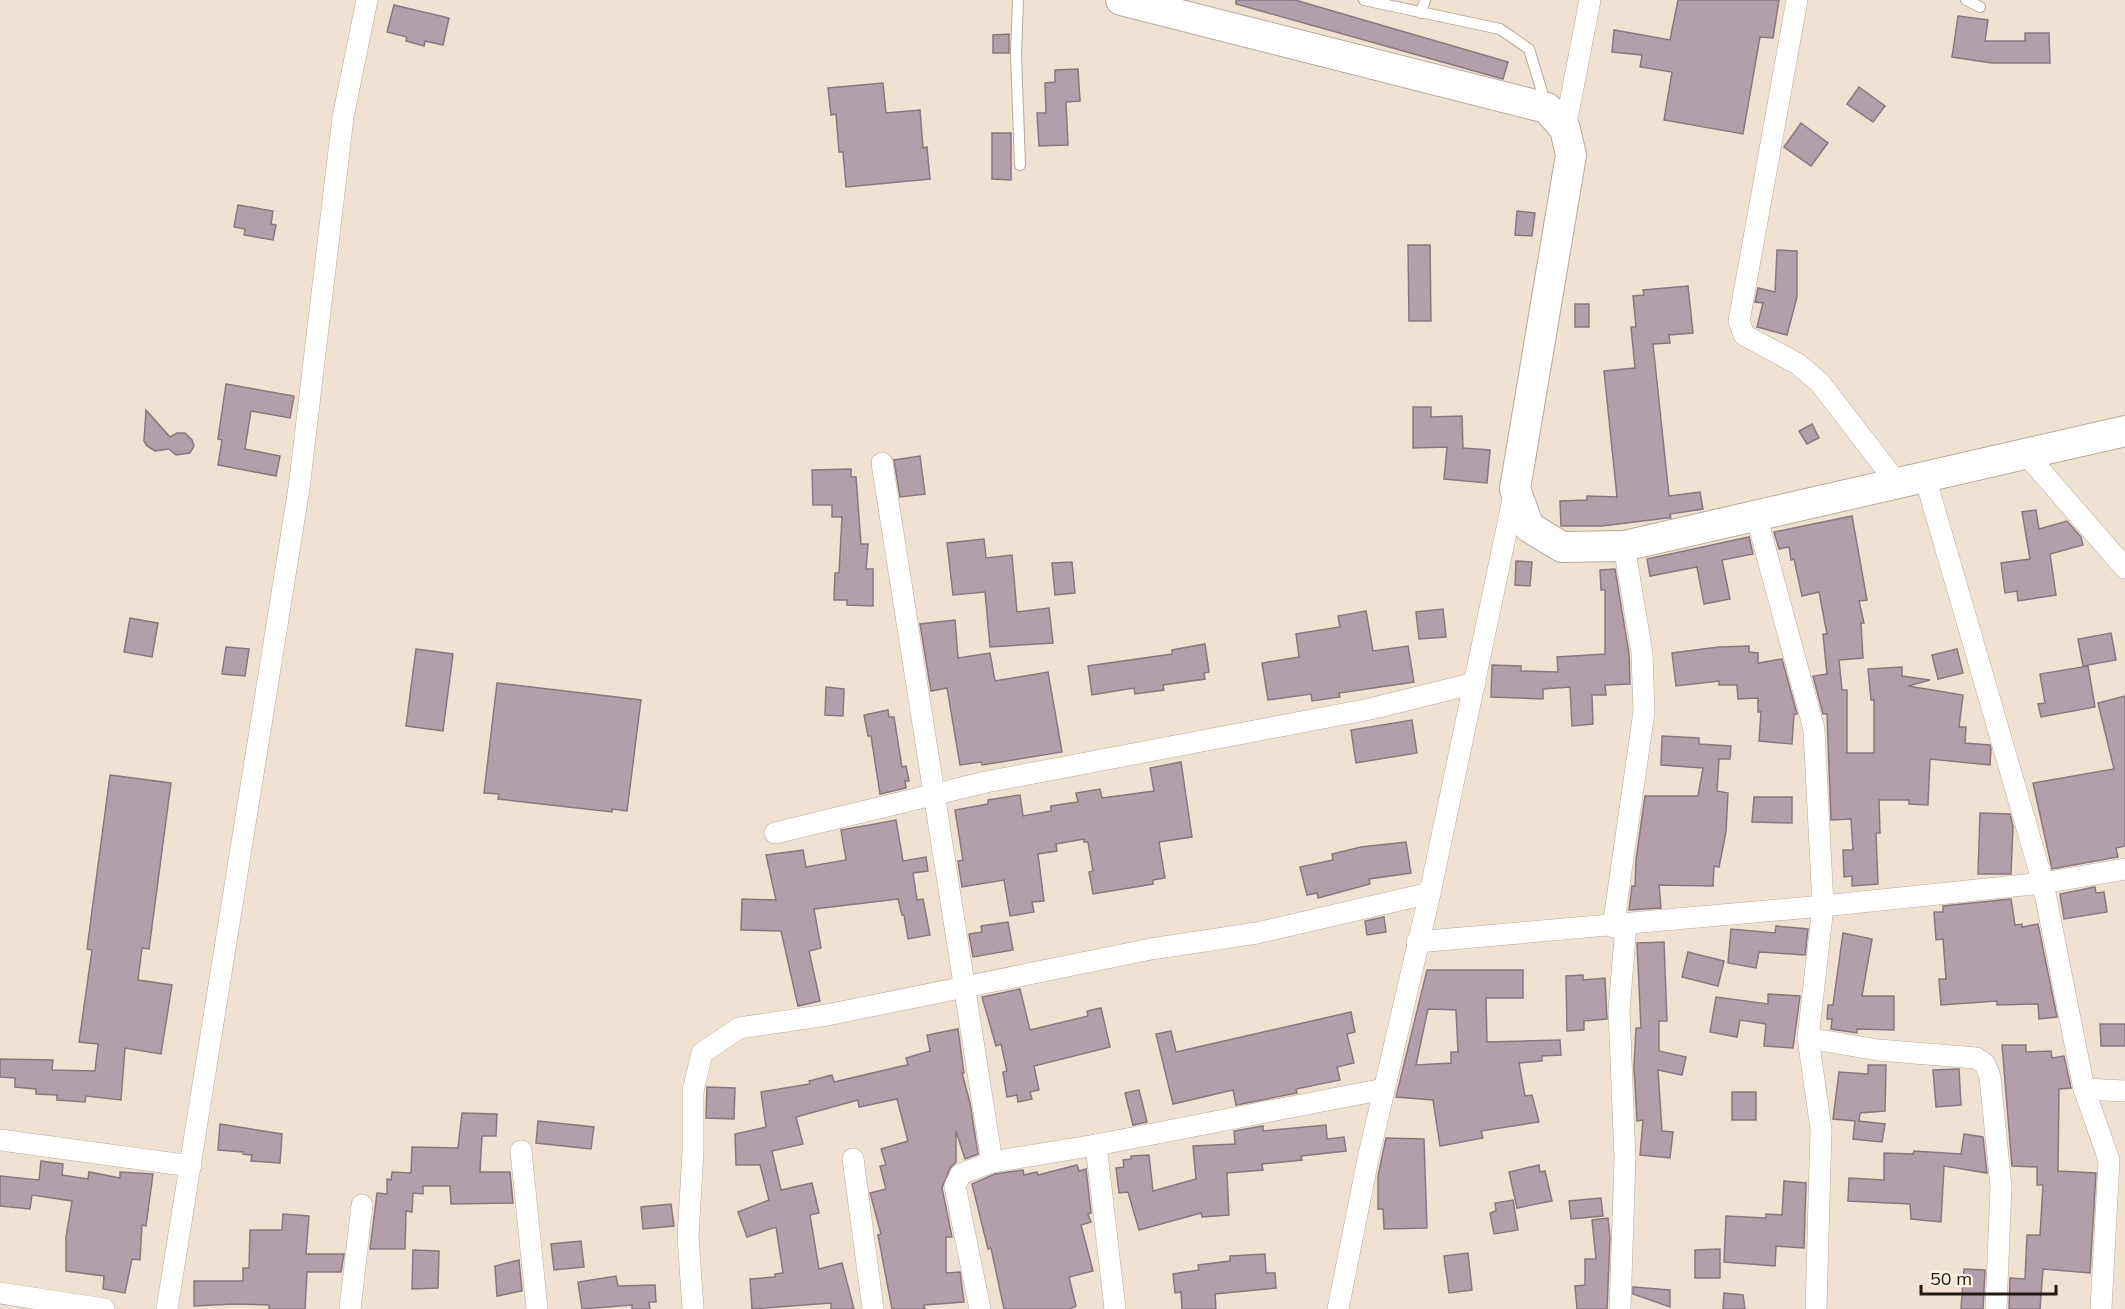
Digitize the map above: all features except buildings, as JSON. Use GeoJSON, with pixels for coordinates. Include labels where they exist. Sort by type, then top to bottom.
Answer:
{"type":"FeatureCollection","features":[{"type":"Feature","properties":{"kind":"street"},"geometry":{"type":"LineString","coordinates":[[167,1309],[299,488],[344,117],[367,0]]}},
{"type":"Feature","properties":{"kind":"street"},"geometry":{"type":"LineString","coordinates":[[1122,0],[1556,118]]}},
{"type":"Feature","properties":{"kind":"street"},"geometry":{"type":"LineString","coordinates":[[1338,1309],[1384,1089],[1430,893],[1515,489],[1570,154],[1556,118],[1590,0]]}},
{"type":"Feature","properties":{"kind":"street"},"geometry":{"type":"LineString","coordinates":[[1797,0],[1739,321],[1744,335],[1798,364],[1820,383],[1911,480],[2043,883],[2084,1089],[2109,1160],[2101,1309]]}},
{"type":"Feature","properties":{"kind":"street"},"geometry":{"type":"LineString","coordinates":[[1515,489],[1529,527],[1562,547],[1624,546],[2125,431]]}},
{"type":"Feature","properties":{"kind":"street"},"geometry":{"type":"LineString","coordinates":[[2026,454],[2125,568]]}},
{"type":"Feature","properties":{"kind":"street"},"geometry":{"type":"LineString","coordinates":[[882,462],[932,795],[992,1162]]}},
{"type":"Feature","properties":{"kind":"street"},"geometry":{"type":"LineString","coordinates":[[1756,515],[1814,729],[1823,906],[1808,1038],[1821,1129],[1816,1309]]}},
{"type":"Feature","properties":{"kind":"street"},"geometry":{"type":"LineString","coordinates":[[1620,1309],[1625,1158],[1619,1010],[1619,926],[1644,712],[1642,653],[1624,546]]}},
{"type":"Feature","properties":{"kind":"street"},"geometry":{"type":"LineString","coordinates":[[775,834],[932,795],[1370,709],[1474,683]]}},
{"type":"Feature","properties":{"kind":"street"},"geometry":{"type":"LineString","coordinates":[[1418,942],[1619,926],[1823,906],[2043,883],[2125,869]]}},
{"type":"Feature","properties":{"kind":"street"},"geometry":{"type":"LineString","coordinates":[[693,1309],[688,1236],[693,1152],[693,1091],[702,1053],[739,1028],[827,1016],[1151,949],[1257,933],[1430,893]]}},
{"type":"Feature","properties":{"kind":"street"},"geometry":{"type":"LineString","coordinates":[[1808,1038],[1878,1050],[1976,1058],[1984,1064],[1990,1077],[2001,1186],[1996,1309]]}},
{"type":"Feature","properties":{"kind":"street"},"geometry":{"type":"LineString","coordinates":[[980,1309],[955,1186],[961,1174],[992,1162],[1096,1145],[1384,1089]]}},
{"type":"Feature","properties":{"kind":"street"},"geometry":{"type":"LineString","coordinates":[[2084,1089],[2125,1091]]}},
{"type":"Feature","properties":{"kind":"street"},"geometry":{"type":"LineString","coordinates":[[0,1140],[191,1166]]}},
{"type":"Feature","properties":{"kind":"street"},"geometry":{"type":"LineString","coordinates":[[1096,1145],[1115,1309]]}},
{"type":"Feature","properties":{"kind":"street"},"geometry":{"type":"LineString","coordinates":[[521,1151],[537,1309]]}},
{"type":"Feature","properties":{"kind":"street"},"geometry":{"type":"LineString","coordinates":[[852,1159],[873,1309]]}},
{"type":"Feature","properties":{"kind":"street"},"geometry":{"type":"LineString","coordinates":[[350,1309],[362,1205]]}},
{"type":"Feature","properties":{"kind":"street"},"geometry":{"type":"LineString","coordinates":[[0,1293],[104,1309]]}},
{"type":"Feature","properties":{"kind":"lane"},"geometry":{"type":"LineString","coordinates":[[1018,0],[1016,54],[1020,165]]}},
{"type":"Feature","properties":{"kind":"lane"},"geometry":{"type":"LineString","coordinates":[[1364,0],[1500,30],[1529,48],[1556,118]]}},
{"type":"Feature","properties":{"kind":"lane"},"geometry":{"type":"LineString","coordinates":[[1421,13],[1425,0]]}},
{"type":"Feature","properties":{"kind":"lane"},"geometry":{"type":"LineString","coordinates":[[1966,0],[1980,7]]}}]}
